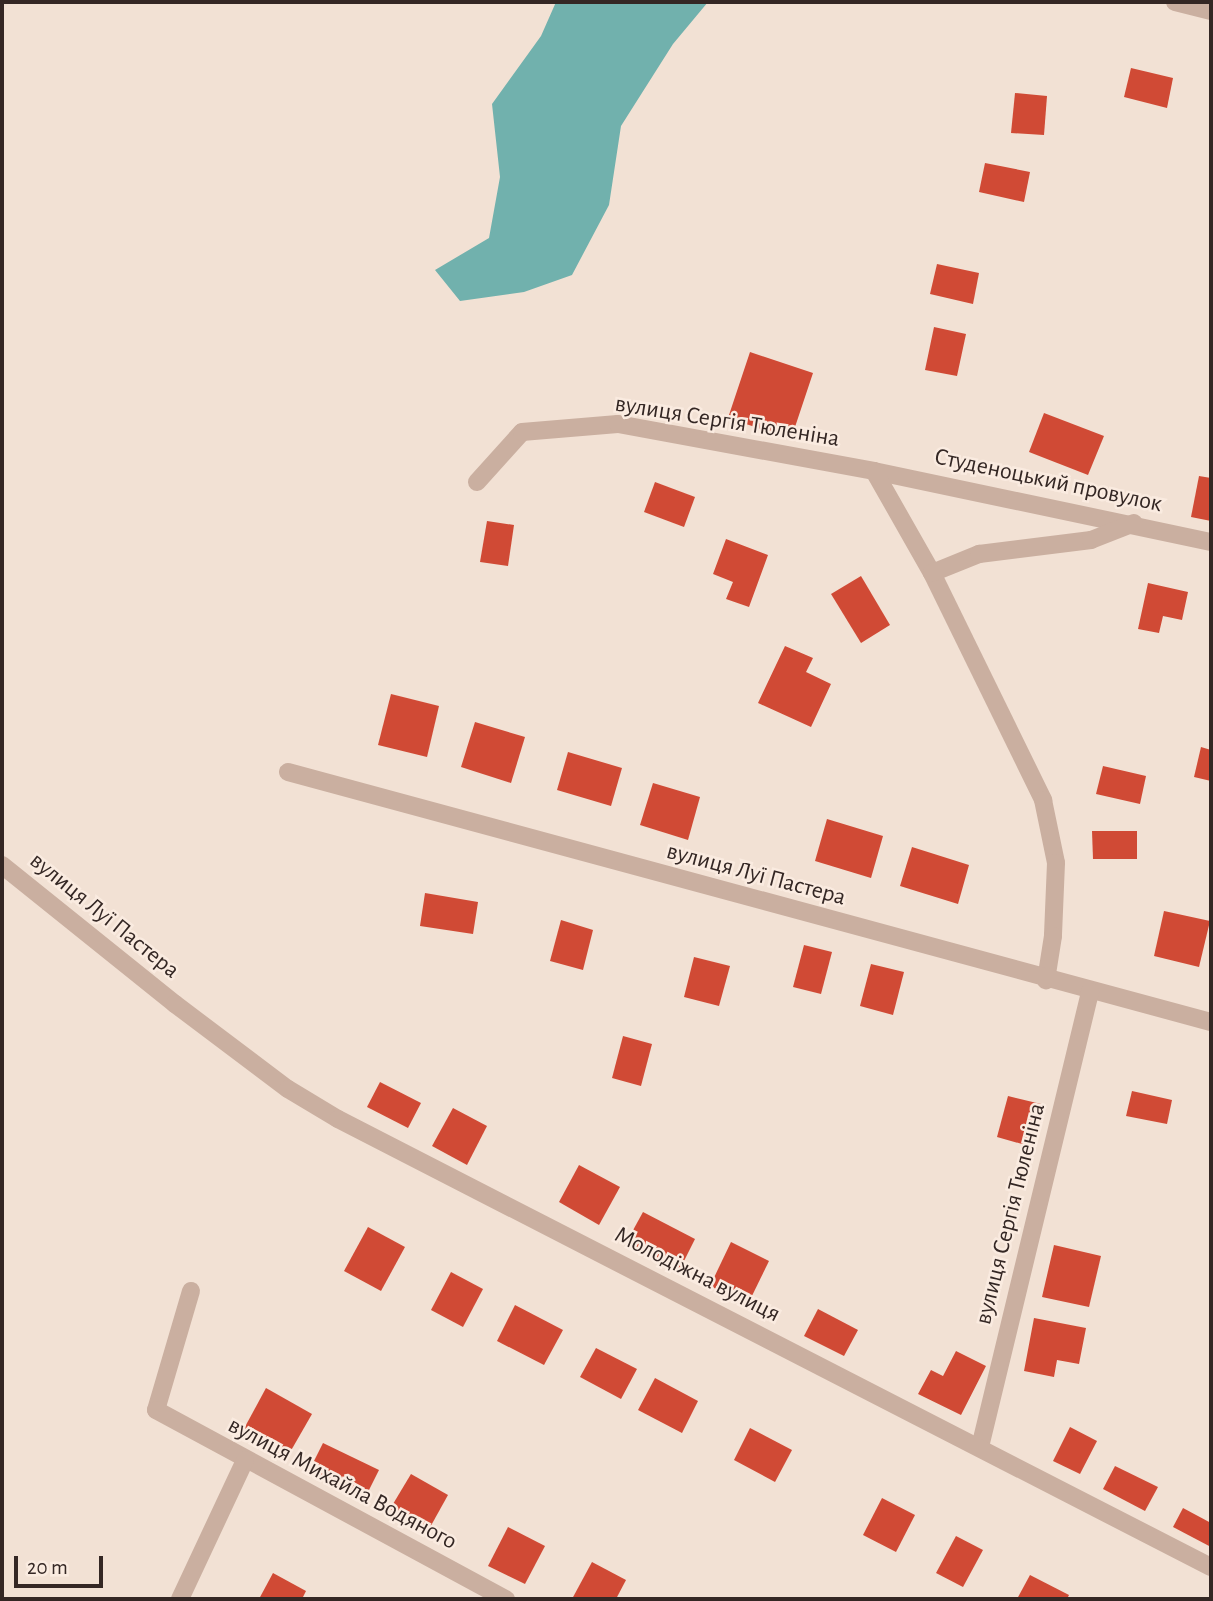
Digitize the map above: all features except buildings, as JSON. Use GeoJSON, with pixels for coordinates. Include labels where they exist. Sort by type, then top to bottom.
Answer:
{"type":"FeatureCollection","features":[{"type":"Feature","properties":{"kind":"street"},"geometry":{"type":"LineString","coordinates":[[1175,2],[1211,11]]}},
{"type":"Feature","properties":{"kind":"street","name":"вулиця Сергія Тюленіна"},"geometry":{"type":"LineString","coordinates":[[477,482],[522,432],[618,424],[874,471]]}},
{"type":"Feature","properties":{"kind":"street"},"geometry":{"type":"LineString","coordinates":[[874,471],[932,573],[1042,800],[1056,863],[1053,936],[1046,980]]}},
{"type":"Feature","properties":{"kind":"street","name":"Студеноцький провулок"},"geometry":{"type":"LineString","coordinates":[[874,471],[1135,523],[1211,542]]}},
{"type":"Feature","properties":{"kind":"street"},"geometry":{"type":"LineString","coordinates":[[932,573],[979,554],[1091,540],[1135,523]]}},
{"type":"Feature","properties":{"kind":"street","name":"вулиця Луї Пастера"},"geometry":{"type":"LineString","coordinates":[[288,772],[1090,992],[1211,1022]]}},
{"type":"Feature","properties":{"kind":"street","name":"вулиця Луї Пастера"},"geometry":{"type":"LineString","coordinates":[[2,865],[175,1004]]}},
{"type":"Feature","properties":{"kind":"street","name":"вулиця Сергія Тюленіна"},"geometry":{"type":"LineString","coordinates":[[980,1447],[1090,992]]}},
{"type":"Feature","properties":{"kind":"street","name":"Молодіжна вулиця"},"geometry":{"type":"LineString","coordinates":[[175,1004],[288,1090],[338,1119],[1211,1567]]}},
{"type":"Feature","properties":{"kind":"street","name":"вулиця Михайла Водяного"},"geometry":{"type":"LineString","coordinates":[[191,1291],[156,1410],[245,1461],[506,1599]]}},
{"type":"Feature","properties":{"kind":"street"},"geometry":{"type":"LineString","coordinates":[[180,1599],[245,1461]]}},
{"type":"Feature","properties":{"kind":"water"},"geometry":{"type":"Polygon","coordinates":[[[556,2],[708,2],[673,44],[621,126],[609,205],[572,275],[524,292],[460,301],[435,270],[489,238],[500,177],[492,104],[541,36],[556,2]]]}}]}
